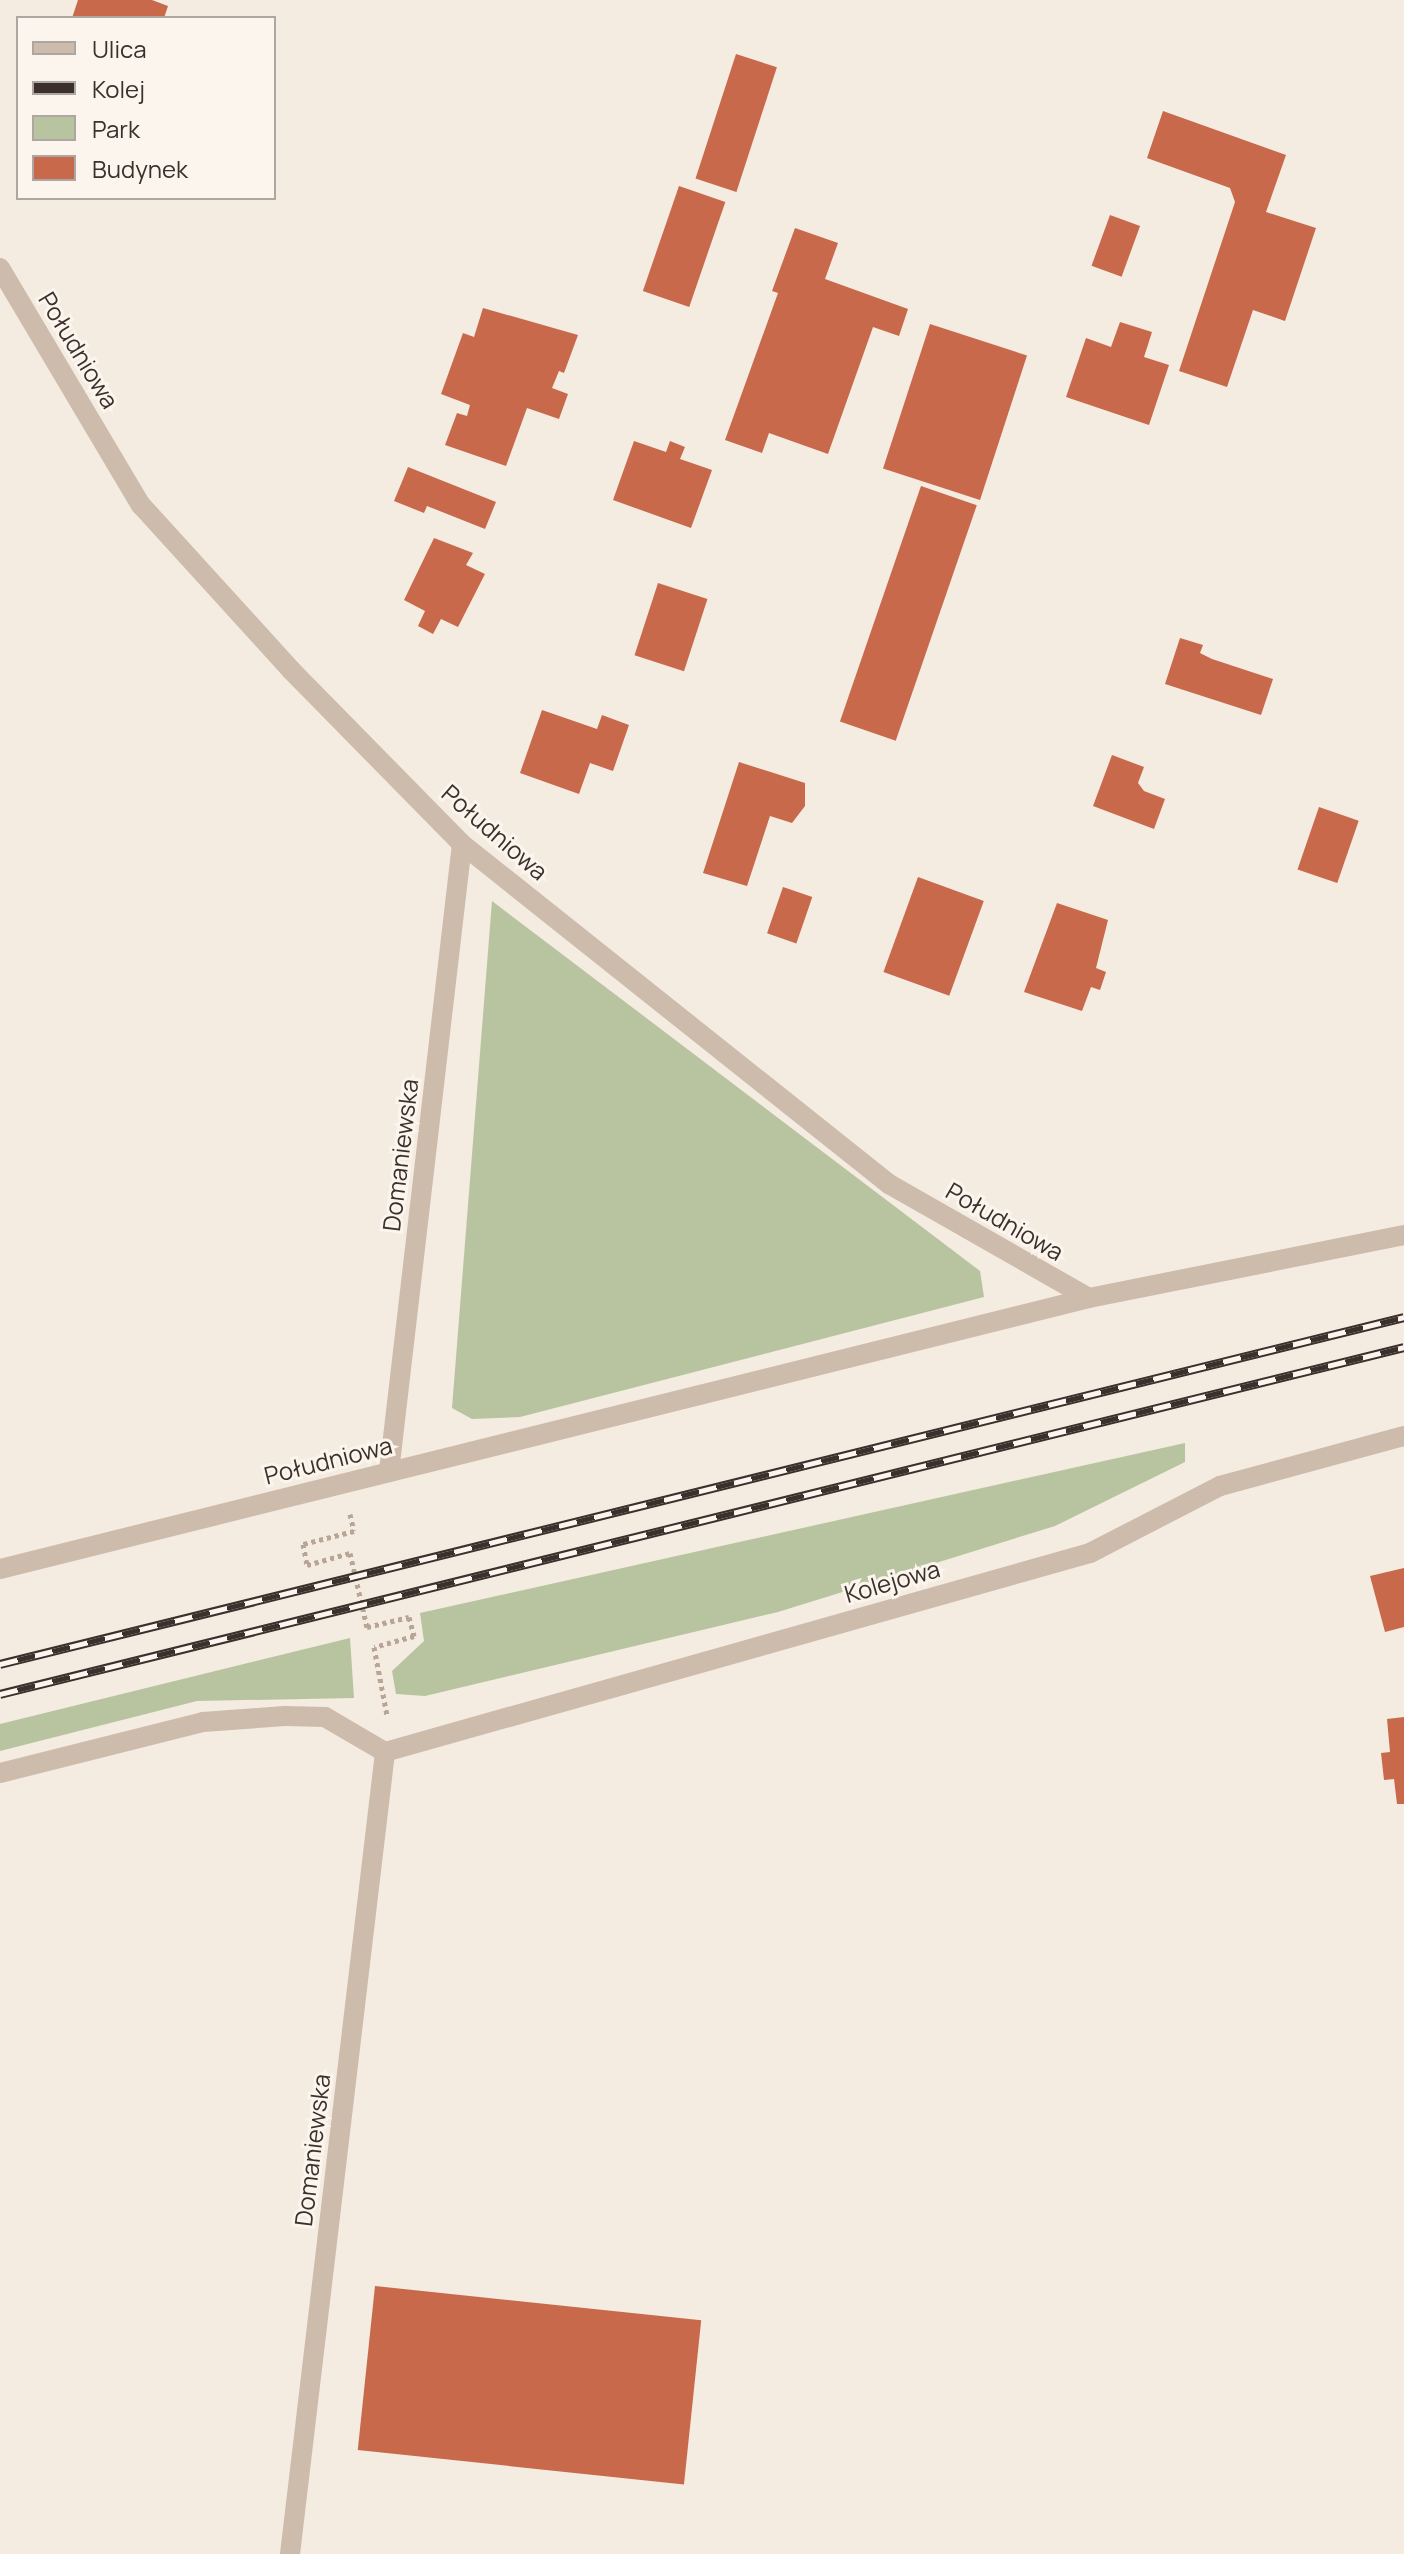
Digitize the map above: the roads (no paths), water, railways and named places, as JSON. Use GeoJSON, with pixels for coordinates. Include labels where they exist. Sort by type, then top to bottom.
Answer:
{"type":"FeatureCollection","features":[{"type":"Feature","properties":{"kind":"street","name":"Południowa"},"geometry":{"type":"LineString","coordinates":[[0,268],[141,505],[291,670],[462,844],[889,1184],[1089,1298]]}},
{"type":"Feature","properties":{"kind":"street","name":"Domaniewska"},"geometry":{"type":"LineString","coordinates":[[389,1472],[462,844]]}},
{"type":"Feature","properties":{"kind":"street","name":"Południowa"},"geometry":{"type":"LineString","coordinates":[[0,1569],[1089,1298],[1404,1235]]}},
{"type":"Feature","properties":{"kind":"street","name":"Kolejowa"},"geometry":{"type":"LineString","coordinates":[[385,1752],[1090,1553],[1220,1486],[1404,1436]]}},
{"type":"Feature","properties":{"kind":"street"},"geometry":{"type":"LineString","coordinates":[[0,1773],[203,1722],[285,1716],[325,1717],[385,1752]]}},
{"type":"Feature","properties":{"kind":"street","name":"Domaniewska"},"geometry":{"type":"LineString","coordinates":[[290,2554],[385,1752]]}},
{"type":"Feature","properties":{"kind":"railway"},"geometry":{"type":"LineString","coordinates":[[0,1664],[1404,1317]]}},
{"type":"Feature","properties":{"kind":"railway"},"geometry":{"type":"LineString","coordinates":[[0,1694],[1404,1347]]}}]}
